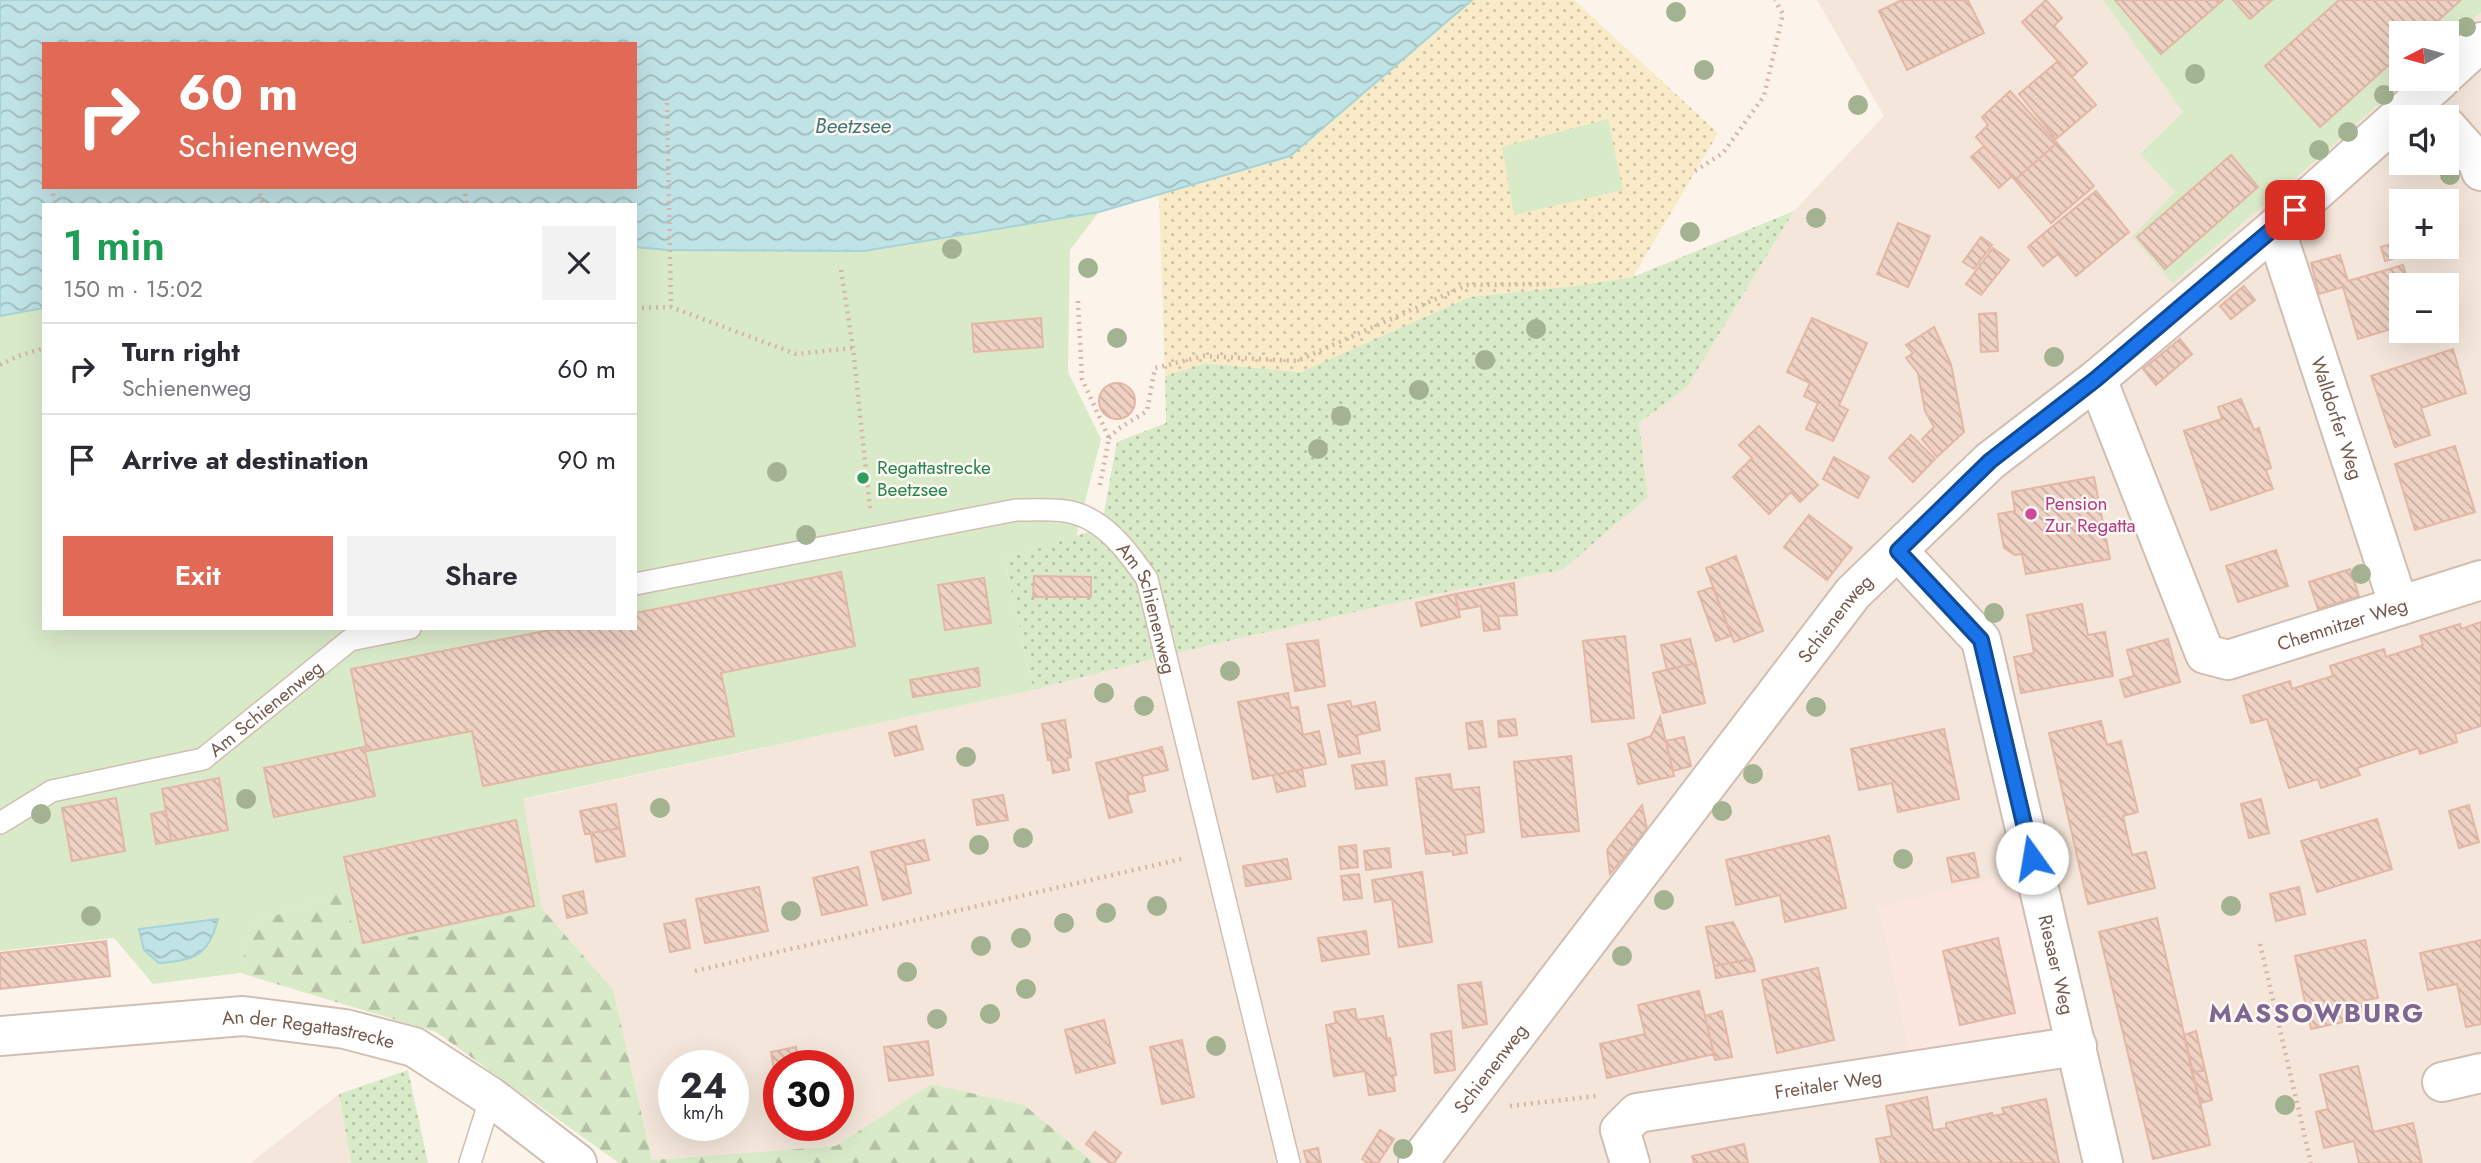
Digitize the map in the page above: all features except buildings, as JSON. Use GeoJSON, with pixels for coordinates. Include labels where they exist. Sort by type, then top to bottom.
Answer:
{"type":"FeatureCollection","features":[{"type":"Feature","properties":{"kind":"street"},"geometry":{"type":"LineString","coordinates":[[2459,62],[2481,42]]}},
{"type":"Feature","properties":{"kind":"street","name":"Schienenweg"},"geometry":{"type":"LineString","coordinates":[[1418,1163],[1853,593],[1990,461],[2096,379],[2275,228],[2389,137]]}},
{"type":"Feature","properties":{"kind":"street"},"geometry":{"type":"LineString","coordinates":[[2459,141],[2478,162],[2481,171]]}},
{"type":"Feature","properties":{"kind":"street","name":"Walldorfer Weg"},"geometry":{"type":"LineString","coordinates":[[2275,228],[2399,606]]}},
{"type":"Feature","properties":{"kind":"street","name":"Chemnitzer Weg"},"geometry":{"type":"LineString","coordinates":[[2096,379],[2205,654],[2228,660],[2481,580]]}},
{"type":"Feature","properties":{"kind":"street","name":"Riesaer Weg"},"geometry":{"type":"LineString","coordinates":[[1898,551],[1981,640],[2103,1163]]}},
{"type":"Feature","properties":{"kind":"street","name":"An der Regattastrecke"},"geometry":{"type":"LineString","coordinates":[[0,1036],[243,1016],[345,1029],[414,1047],[491,1097],[577,1163]]}},
{"type":"Feature","properties":{"kind":"street","name":"Freitaler Weg"},"geometry":{"type":"LineString","coordinates":[[1625,1147],[1637,1113],[2077,1046]]}},
{"type":"Feature","properties":{"kind":"street"},"geometry":{"type":"LineString","coordinates":[[2442,1082],[2481,1073]]}},
{"type":"Feature","properties":{"kind":"lane","name":"Am Schienenweg"},"geometry":{"type":"LineString","coordinates":[[637,583],[1016,510],[1067,511],[1094,522],[1122,543],[1147,579],[1289,1163]]}},
{"type":"Feature","properties":{"kind":"lane","name":"Am Schienenweg"},"geometry":{"type":"LineString","coordinates":[[0,823],[52,791],[203,759],[350,640],[400,630]]}},
{"type":"Feature","properties":{"kind":"lane"},"geometry":{"type":"LineString","coordinates":[[470,1163],[491,1097]]}},
{"type":"Feature","properties":{"kind":"path"},"geometry":{"type":"LineString","coordinates":[[1695,171],[1723,153],[1764,96],[1783,14],[1776,0]]}},
{"type":"Feature","properties":{"kind":"path"},"geometry":{"type":"LineString","coordinates":[[667,103],[671,307]]}},
{"type":"Feature","properties":{"kind":"path"},"geometry":{"type":"LineString","coordinates":[[842,270],[873,536]]}},
{"type":"Feature","properties":{"kind":"path"},"geometry":{"type":"LineString","coordinates":[[1109,438],[1118,429],[1147,411],[1155,368],[1204,356],[1297,361],[1467,285],[1551,284]]}},
{"type":"Feature","properties":{"kind":"path"},"geometry":{"type":"LineString","coordinates":[[1078,301],[1082,379],[1109,438],[1094,522]]}},
{"type":"Feature","properties":{"kind":"path"},"geometry":{"type":"LineString","coordinates":[[637,308],[671,307],[796,354],[853,348]]}},
{"type":"Feature","properties":{"kind":"path"},"geometry":{"type":"LineString","coordinates":[[0,365],[42,349]]}},
{"type":"Feature","properties":{"kind":"path"},"geometry":{"type":"LineString","coordinates":[[695,971],[1214,852]]}},
{"type":"Feature","properties":{"kind":"path"},"geometry":{"type":"LineString","coordinates":[[2260,944],[2311,1163]]}},
{"type":"Feature","properties":{"kind":"path"},"geometry":{"type":"LineString","coordinates":[[1457,1112],[1596,1096],[1625,1147]]}},
{"type":"Feature","properties":{"kind":"shaded area"},"geometry":{"type":"Polygon","coordinates":[[[1817,0],[2103,0],[2183,112],[2140,152],[2175,192],[2173,283],[2394,91],[2459,91],[2459,32],[2481,12],[2481,1163],[1094,1163],[1024,1105],[931,1084],[854,1134],[854,1050],[763,1050],[763,1141],[844,1141],[836,1146],[652,1160],[613,989],[542,909],[522,800],[1033,690],[1189,650],[1416,598],[1562,570],[1648,497],[1639,423],[1687,387],[1794,211],[1884,116],[1817,0]]]}},
{"type":"Feature","properties":{"kind":"shaded area"},"geometry":{"type":"Polygon","coordinates":[[[2015,873],[2028,915],[2059,1049],[1909,1053],[1877,907],[2015,873]]]}},
{"type":"Feature","properties":{"kind":"shaded area"},"geometry":{"type":"Polygon","coordinates":[[[339,1094],[351,1163],[250,1163],[339,1094]]]}},
{"type":"Feature","properties":{"kind":"green space","name":"Regattastrecke Beetzsee"},"geometry":{"type":"Polygon","coordinates":[[[0,0],[1004,0],[1099,212],[1070,250],[1068,372],[1101,439],[1076,537],[1004,558],[1033,690],[523,799],[542,909],[358,948],[344,891],[251,924],[240,973],[153,984],[114,938],[0,951],[0,0]]]}},
{"type":"Feature","properties":{"kind":"green space"},"geometry":{"type":"Polygon","coordinates":[[[2103,0],[2481,0],[2481,12],[2459,32],[2459,21],[2389,21],[2389,91],[2394,91],[2173,283],[2132,237],[2175,192],[2140,153],[2183,112],[2103,0]]]}},
{"type":"Feature","properties":{"kind":"green space"},"geometry":{"type":"Polygon","coordinates":[[[1608,119],[1623,190],[1514,215],[1502,147],[1608,119]]]}},
{"type":"Feature","properties":{"kind":"green space"},"geometry":{"type":"Polygon","coordinates":[[[1794,211],[1687,387],[1639,423],[1648,497],[1562,570],[1416,598],[1189,650],[1033,690],[1004,558],[1101,528],[1117,442],[1166,423],[1165,376],[1205,363],[1300,372],[1470,297],[1633,277],[1794,211]]]}},
{"type":"Feature","properties":{"kind":"green space"},"geometry":{"type":"Polygon","coordinates":[[[345,890],[358,948],[542,909],[613,989],[652,1160],[836,1146],[844,1141],[854,1141],[854,1134],[931,1084],[1024,1105],[1094,1163],[619,1163],[436,1032],[240,973],[251,924],[345,890]]]}},
{"type":"Feature","properties":{"kind":"green space"},"geometry":{"type":"Polygon","coordinates":[[[408,1070],[428,1163],[351,1163],[339,1094],[408,1070]]]}},
{"type":"Feature","properties":{"kind":"sand"},"geometry":{"type":"Polygon","coordinates":[[[1472,0],[1574,0],[1718,133],[1633,277],[1470,297],[1300,372],[1205,363],[1165,376],[1159,194],[1290,156],[1472,0]]]}},
{"type":"Feature","properties":{"kind":"water","name":"Beetzsee"},"geometry":{"type":"Polygon","coordinates":[[[0,0],[1472,0],[1290,156],[1099,212],[864,251],[668,250],[637,247],[637,203],[42,203],[42,308],[0,316],[0,0]]]}},
{"type":"Feature","properties":{"kind":"water"},"geometry":{"type":"Polygon","coordinates":[[[218,919],[204,949],[190,958],[159,963],[144,950],[139,929],[218,919]]]}},
{"type":"Feature","properties":{"kind":"place","name":"Regattastrecke Beetzsee"},"geometry":{"type":"Point","coordinates":[863,478]}},
{"type":"Feature","properties":{"kind":"place","name":"Pension Zur Regatta"},"geometry":{"type":"Point","coordinates":[2031,514]}},
{"type":"Feature","properties":{"kind":"district","name":"MASSOWBURG"},"geometry":{"type":"Point","coordinates":[2317,1013]}},
{"type":"Feature","properties":{"kind":"route"},"geometry":{"type":"LineString","coordinates":[[2032,858],[1981,640],[1898,551],[1990,461],[2096,379],[2295,210]]}}]}
